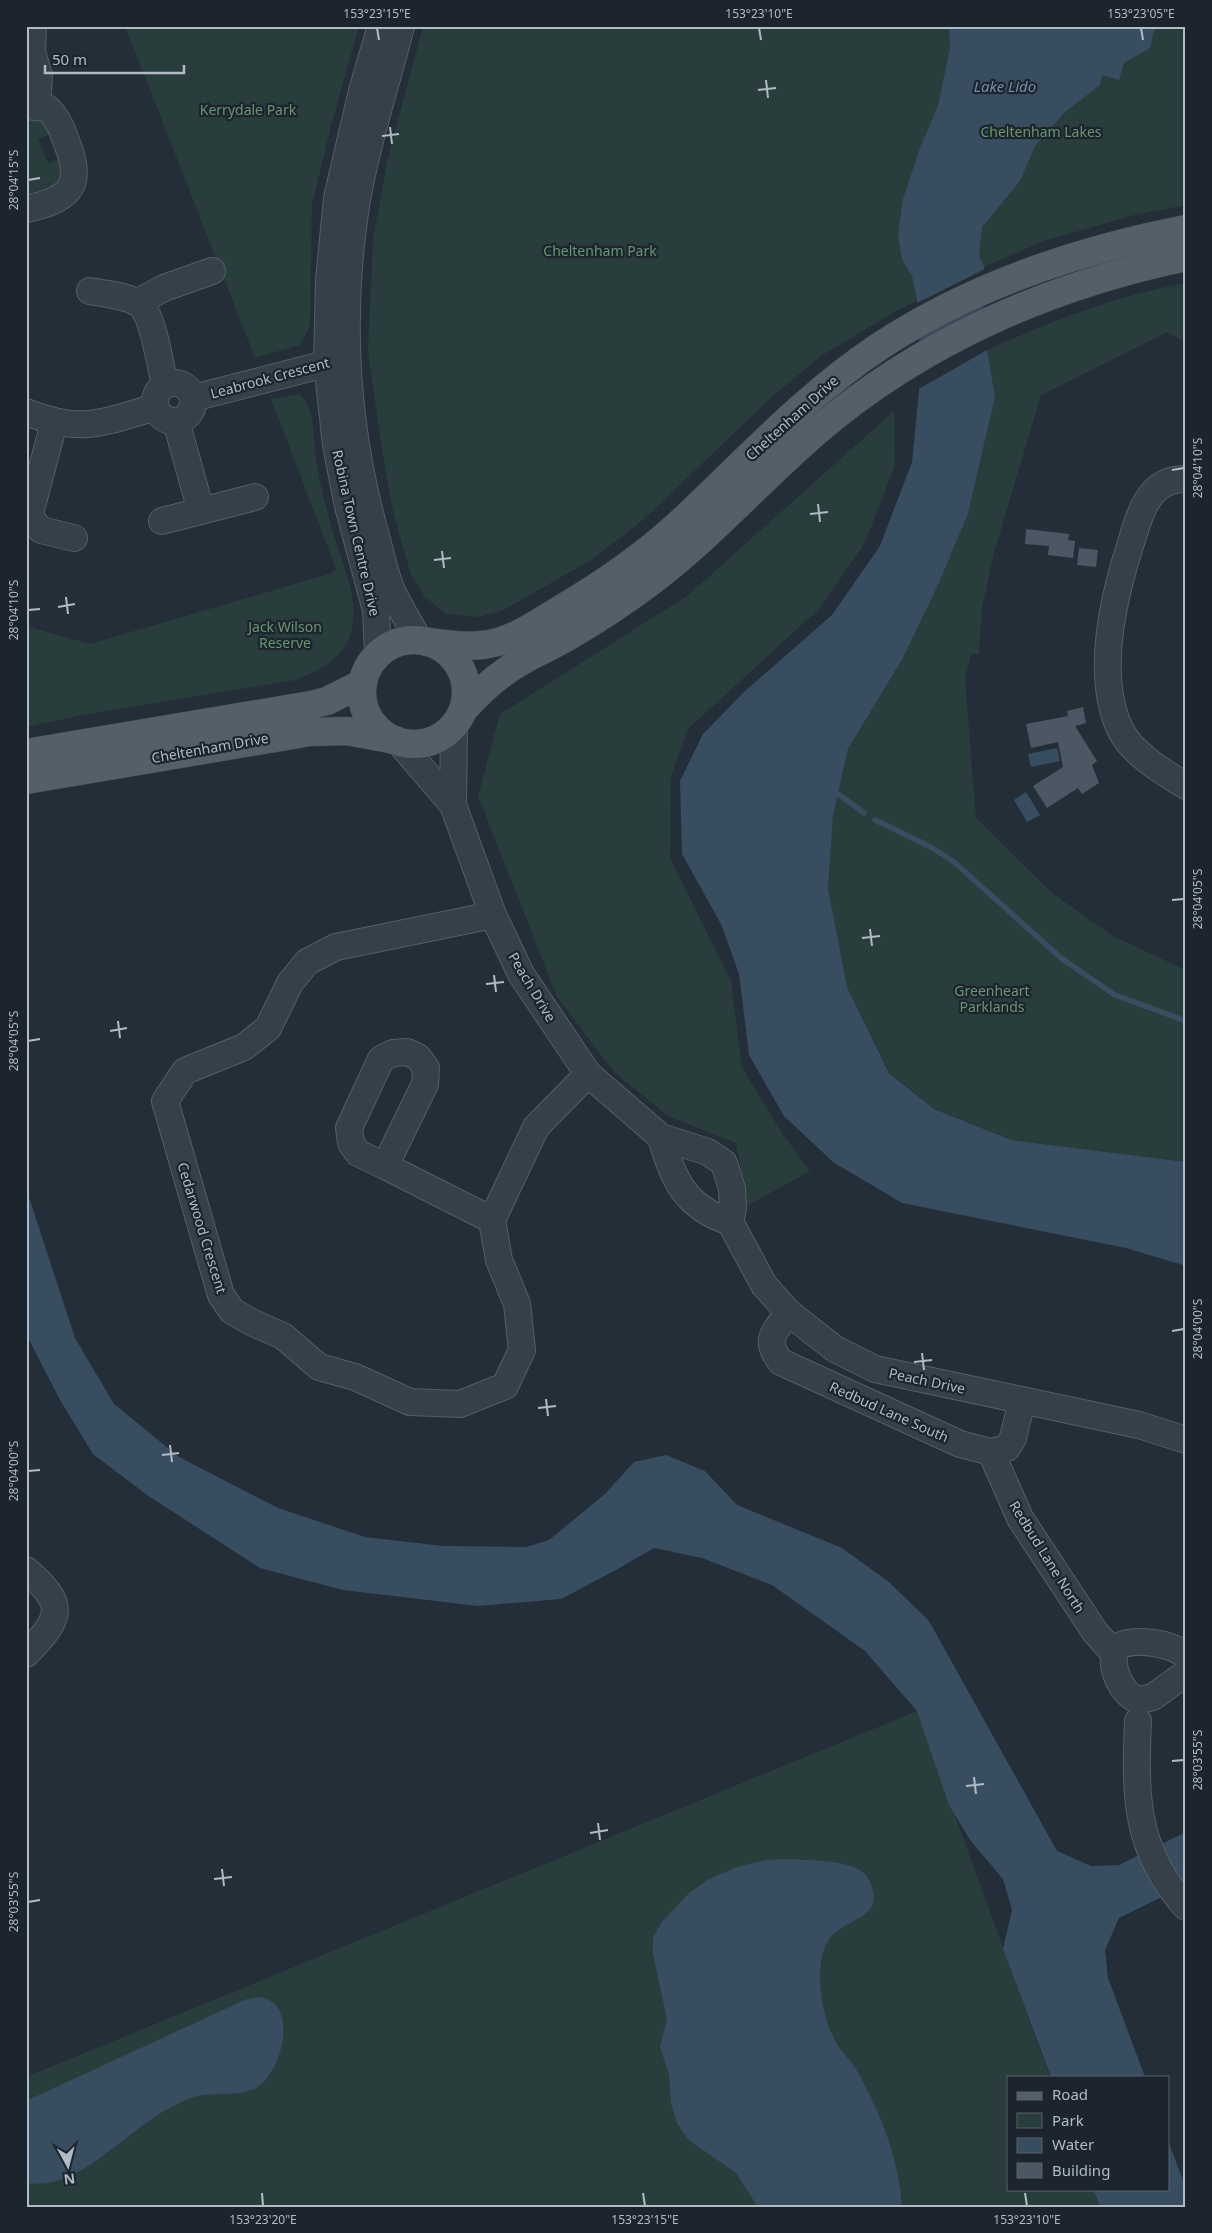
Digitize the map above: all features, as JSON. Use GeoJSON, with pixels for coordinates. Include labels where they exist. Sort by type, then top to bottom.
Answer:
{"type":"FeatureCollection","features":[{"type":"Feature","properties":{"kind":"main road","name":"Cheltenham Drive"},"geometry":{"type":"LineString","coordinates":[[423,641],[475,646],[491,644],[541,622],[588,593],[627,567],[661,539],[827,384],[880,346],[959,302],[1024,272],[1096,249],[1186,229]]}},
{"type":"Feature","properties":{"kind":"main road","name":"Cheltenham Drive"},"geometry":{"type":"LineString","coordinates":[[459,717],[507,670],[573,634],[651,581],[706,536],[812,435],[887,378],[952,340],[1027,304],[1106,276],[1186,257]]}},
{"type":"Feature","properties":{"kind":"main road"},"geometry":{"type":"LineString","coordinates":[[423,641],[448,652],[461,668],[466,688],[459,717],[444,735],[432,741],[412,744],[397,741],[381,732],[371,721],[363,699],[363,683],[368,668],[378,656],[399,643],[423,641]]}},
{"type":"Feature","properties":{"kind":"main road","name":"Cheltenham Drive"},"geometry":{"type":"LineString","coordinates":[[26,753],[311,705],[327,701],[363,683]]}},
{"type":"Feature","properties":{"kind":"main road","name":"Cheltenham Drive"},"geometry":{"type":"LineString","coordinates":[[26,780],[310,732],[347,731],[397,741]]}},
{"type":"Feature","properties":{"kind":"street"},"geometry":{"type":"LineString","coordinates":[[26,209],[63,195],[74,184],[76,178],[73,159],[58,120],[47,108],[32,106],[39,76],[32,52],[33,26]]}},
{"type":"Feature","properties":{"kind":"street","name":"Robina Town Centre Drive"},"geometry":{"type":"LineString","coordinates":[[378,656],[376,610],[348,506],[338,454],[337,360],[329,280],[337,198],[362,91],[381,26]]}},
{"type":"Feature","properties":{"kind":"street","name":"Robina Town Centre Drive"},"geometry":{"type":"LineString","coordinates":[[401,26],[376,116],[356,205],[337,360],[350,406],[358,458],[369,509],[391,588],[423,641]]}},
{"type":"Feature","properties":{"kind":"street"},"geometry":{"type":"LineString","coordinates":[[138,302],[164,288],[212,271]]}},
{"type":"Feature","properties":{"kind":"street"},"geometry":{"type":"LineString","coordinates":[[90,291],[138,302],[144,308],[149,319],[166,404],[201,511]]}},
{"type":"Feature","properties":{"kind":"street","name":"Leabrook Crescent"},"geometry":{"type":"LineString","coordinates":[[166,404],[182,419],[191,410],[193,398],[337,360]]}},
{"type":"Feature","properties":{"kind":"street"},"geometry":{"type":"LineString","coordinates":[[26,412],[54,422],[92,425],[166,404]]}},
{"type":"Feature","properties":{"kind":"street"},"geometry":{"type":"LineString","coordinates":[[54,422],[28,517],[40,530],[74,538]]}},
{"type":"Feature","properties":{"kind":"street"},"geometry":{"type":"LineString","coordinates":[[1186,479],[1169,482],[1158,488],[1143,507],[1113,604],[1109,656],[1111,698],[1121,731],[1136,750],[1186,786]]}},
{"type":"Feature","properties":{"kind":"street"},"geometry":{"type":"LineString","coordinates":[[162,522],[255,497]]}},
{"type":"Feature","properties":{"kind":"street","name":"Peach Drive"},"geometry":{"type":"LineString","coordinates":[[453,805],[459,717]]}},
{"type":"Feature","properties":{"kind":"street","name":"Peach Drive"},"geometry":{"type":"LineString","coordinates":[[397,741],[453,805],[493,915],[521,974],[588,1074],[661,1137],[708,1152],[724,1163],[732,1189],[733,1208],[730,1222]]}},
{"type":"Feature","properties":{"kind":"street","name":"Cedarwood Crescent"},"geometry":{"type":"LineString","coordinates":[[492,1220],[499,1260],[518,1304],[522,1350],[505,1386],[460,1404],[410,1402],[355,1377],[319,1368],[283,1336],[232,1311],[220,1295],[165,1101],[185,1071],[244,1047],[268,1028],[290,983],[307,962],[336,947],[493,915]]}},
{"type":"Feature","properties":{"kind":"street"},"geometry":{"type":"LineString","coordinates":[[385,1166],[492,1220],[536,1127],[588,1074]]}},
{"type":"Feature","properties":{"kind":"street","name":"Peach Drive"},"geometry":{"type":"LineString","coordinates":[[661,1137],[680,1188],[686,1197],[709,1213],[730,1222],[764,1285],[789,1313],[835,1349],[875,1369],[1139,1425],[1186,1440]]}},
{"type":"Feature","properties":{"kind":"street","name":"Redbud Lane South"},"geometry":{"type":"LineString","coordinates":[[789,1313],[773,1334],[771,1342],[772,1349],[781,1362],[960,1444],[992,1452]]}},
{"type":"Feature","properties":{"kind":"street"},"geometry":{"type":"LineString","coordinates":[[992,1452],[1002,1450],[1011,1444],[1022,1401]]}},
{"type":"Feature","properties":{"kind":"street","name":"Redbud Lane North"},"geometry":{"type":"LineString","coordinates":[[992,1452],[1020,1518],[1095,1632],[1114,1654]]}},
{"type":"Feature","properties":{"kind":"street"},"geometry":{"type":"LineString","coordinates":[[26,1570],[48,1589],[55,1604],[52,1622],[26,1654]]}},
{"type":"Feature","properties":{"kind":"street"},"geometry":{"type":"LineString","coordinates":[[1139,1705],[1184,1657],[1135,1641],[1120,1645],[1113,1658],[1119,1678],[1139,1705],[1137,1800],[1148,1849],[1164,1879],[1186,1907]]}},
{"type":"Feature","properties":{"kind":"green space","name":"Kerrydale Park"},"geometry":{"type":"Polygon","coordinates":[[[125,26],[359,26],[331,126],[312,205],[310,326],[300,345],[255,358],[125,26]]]}},
{"type":"Feature","properties":{"kind":"green space","name":"Cheltenham Park"},"geometry":{"type":"Polygon","coordinates":[[[423,26],[1186,26],[1186,205],[1135,215],[1044,241],[984,267],[900,309],[821,356],[773,396],[643,520],[591,560],[502,611],[478,617],[446,614],[425,597],[411,575],[394,516],[368,352],[373,239],[387,162],[423,26]]]}},
{"type":"Feature","properties":{"kind":"green space"},"geometry":{"type":"Polygon","coordinates":[[[26,112],[32,112],[56,132],[38,139],[48,163],[65,157],[67,181],[26,202],[26,112]]]}},
{"type":"Feature","properties":{"kind":"green space","name":"Greenheart Parklands"},"geometry":{"type":"Polygon","coordinates":[[[1186,283],[1186,343],[1167,332],[1041,395],[994,553],[982,608],[979,654],[971,654],[965,679],[976,818],[1052,893],[1113,936],[1186,970],[1186,1162],[1011,1140],[934,1109],[889,1072],[847,987],[828,888],[833,816],[848,749],[903,658],[939,583],[968,514],[995,397],[987,350],[1036,329],[1109,302],[1186,283]]]}},
{"type":"Feature","properties":{"kind":"green space","name":"Jack Wilson Reserve"},"geometry":{"type":"Polygon","coordinates":[[[299,394],[311,413],[316,461],[323,493],[334,536],[348,577],[352,599],[353,621],[351,633],[341,652],[317,671],[296,680],[83,715],[26,727],[26,626],[90,644],[332,573],[336,569],[271,399],[299,394]]]}},
{"type":"Feature","properties":{"kind":"green space"},"geometry":{"type":"Polygon","coordinates":[[[894,411],[895,465],[865,543],[819,609],[688,729],[671,777],[670,858],[731,981],[742,1067],[782,1133],[810,1171],[747,1206],[736,1143],[668,1116],[614,1072],[557,997],[478,796],[500,714],[687,596],[894,411]]]}},
{"type":"Feature","properties":{"kind":"green space"},"geometry":{"type":"Polygon","coordinates":[[[917,1711],[1050,2076],[1007,2076],[1007,2190],[1093,2190],[1099,2207],[26,2207],[26,2077],[917,1711]]]}},
{"type":"Feature","properties":{"kind":"water","name":"Lake Lido"},"geometry":{"type":"Polygon","coordinates":[[[949,26],[1155,26],[1150,48],[1124,63],[1119,80],[1102,75],[1100,85],[1065,112],[1035,146],[1020,181],[982,227],[979,256],[984,267],[983,324],[995,397],[968,514],[939,583],[903,658],[848,749],[833,816],[828,888],[847,987],[889,1073],[934,1109],[1011,1140],[1186,1162],[1186,1266],[1126,1248],[902,1203],[833,1162],[784,1116],[749,1055],[739,974],[721,924],[682,854],[680,781],[703,734],[745,691],[832,615],[880,546],[912,462],[921,370],[917,300],[912,276],[902,259],[898,235],[903,199],[920,148],[938,106],[950,48],[949,26]]]}},
{"type":"Feature","properties":{"kind":"water"},"geometry":{"type":"Polygon","coordinates":[[[1057,748],[1060,761],[1031,767],[1028,754],[1057,748]]]}},
{"type":"Feature","properties":{"kind":"water"},"geometry":{"type":"Polygon","coordinates":[[[1026,792],[1040,815],[1027,822],[1014,800],[1026,792]]]}},
{"type":"Feature","properties":{"kind":"water"},"geometry":{"type":"Polygon","coordinates":[[[26,1188],[75,1338],[114,1404],[179,1457],[278,1508],[365,1537],[443,1546],[526,1547],[549,1540],[605,1494],[634,1462],[666,1455],[705,1471],[737,1505],[842,1548],[889,1582],[929,1621],[1057,1851],[1091,1866],[1119,1865],[1186,1832],[1186,1885],[1119,1918],[1105,1950],[1108,1978],[1145,2076],[1051,2076],[1003,1949],[1012,1910],[1003,1879],[970,1840],[949,1805],[917,1711],[865,1651],[772,1585],[702,1558],[654,1548],[561,1599],[478,1606],[343,1590],[260,1568],[147,1495],[93,1454],[60,1400],[26,1334],[26,1188]]]}},
{"type":"Feature","properties":{"kind":"water"},"geometry":{"type":"Polygon","coordinates":[[[788,1859],[845,1864],[864,1873],[869,1880],[873,1893],[873,1903],[869,1910],[837,1931],[826,1944],[820,1972],[820,1986],[831,2032],[839,2047],[857,2071],[881,2120],[893,2154],[902,2207],[758,2207],[736,2173],[689,2140],[678,2125],[671,2103],[669,2075],[660,2047],[667,2019],[653,1954],[653,1938],[661,1923],[689,1893],[709,1879],[737,1867],[766,1860],[788,1859]]]}},
{"type":"Feature","properties":{"kind":"water"},"geometry":{"type":"Polygon","coordinates":[[[262,1997],[275,2004],[281,2013],[283,2024],[281,2049],[277,2061],[264,2082],[250,2091],[203,2095],[185,2100],[154,2117],[97,2160],[68,2177],[40,2184],[26,2183],[26,2101],[247,1999],[262,1997]]]}},
{"type":"Feature","properties":{"kind":"water"},"geometry":{"type":"Polygon","coordinates":[[[1170,2146],[1186,2188],[1186,2207],[1100,2207],[1093,2190],[1170,2190],[1170,2146]]]}},
{"type":"Feature","properties":{"kind":"pier"},"geometry":{"type":"Polygon","coordinates":[[[987,268],[986,301],[917,339],[915,304],[987,268]]]}},
{"type":"Feature","properties":{"kind":"pier"},"geometry":{"type":"Polygon","coordinates":[[[985,324],[989,349],[917,390],[919,370],[985,324]]]}},
{"type":"Feature","properties":{"kind":"building"},"geometry":{"type":"Polygon","coordinates":[[[1026,529],[1069,534],[1068,540],[1075,541],[1073,558],[1048,555],[1049,546],[1025,544],[1026,529]]]}},
{"type":"Feature","properties":{"kind":"building"},"geometry":{"type":"Polygon","coordinates":[[[1079,548],[1098,550],[1096,567],[1077,565],[1079,548]]]}},
{"type":"Feature","properties":{"kind":"building"},"geometry":{"type":"Polygon","coordinates":[[[1083,707],[1086,723],[1075,726],[1097,761],[1092,765],[1099,783],[1082,794],[1078,788],[1047,808],[1033,786],[1063,767],[1058,742],[1031,748],[1026,724],[1068,716],[1067,711],[1083,707]]]}},
{"type":"Feature","properties":{"kind":"waterway"},"geometry":{"type":"LineString","coordinates":[[838,794],[864,813]]}},
{"type":"Feature","properties":{"kind":"waterway"},"geometry":{"type":"LineString","coordinates":[[875,820],[929,846],[954,862],[1061,958],[1115,995],[1186,1021]]}},
{"type":"Feature","properties":{"kind":"park label","name":"Cheltenham Lakes"},"geometry":{"type":"Point","coordinates":[1041,132]}}]}
